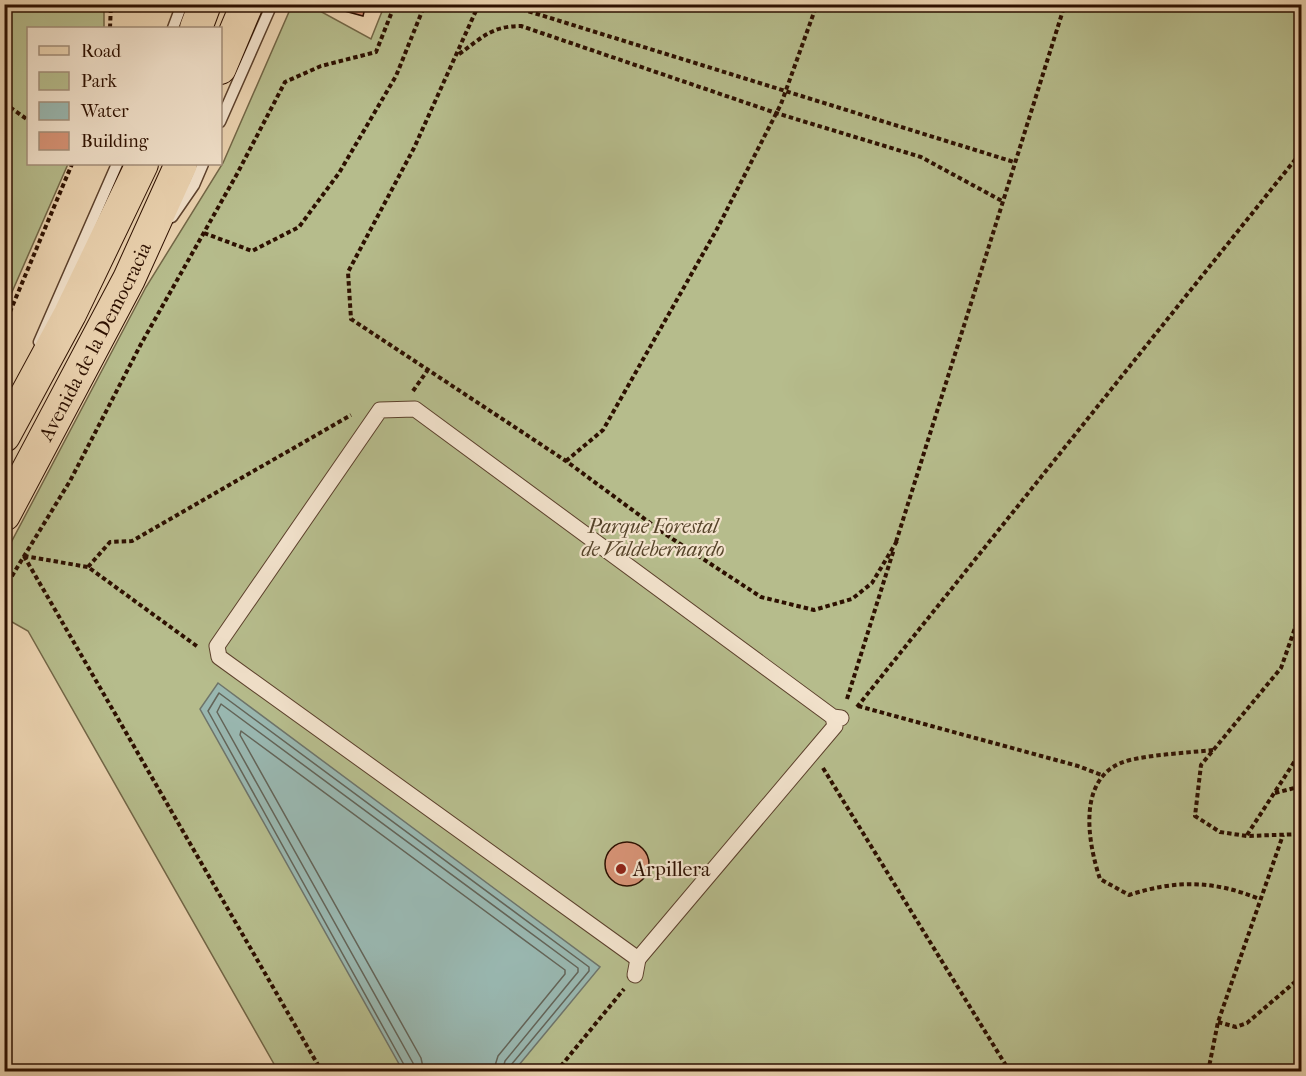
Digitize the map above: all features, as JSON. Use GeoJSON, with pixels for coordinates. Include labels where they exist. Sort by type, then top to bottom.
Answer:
{"type":"FeatureCollection","features":[{"type":"Feature","properties":{"kind":"main road"},"geometry":{"type":"LineString","coordinates":[[196,27],[205,4]]}},
{"type":"Feature","properties":{"kind":"main road"},"geometry":{"type":"LineString","coordinates":[[222,63],[247,4]]}},
{"type":"Feature","properties":{"kind":"main road","name":"Avenida de la Democracia"},"geometry":{"type":"LineString","coordinates":[[4,436],[70,314],[142,165]]}},
{"type":"Feature","properties":{"kind":"main road","name":"Avenida de la Democracia"},"geometry":{"type":"LineString","coordinates":[[4,515],[129,279],[181,165]]}},
{"type":"Feature","properties":{"kind":"street"},"geometry":{"type":"LineString","coordinates":[[378,400],[404,404],[415,409],[837,717],[835,726],[638,959],[635,975]]}},
{"type":"Feature","properties":{"kind":"street"},"geometry":{"type":"LineString","coordinates":[[404,404],[380,410],[212,647],[219,657],[638,959]]}},
{"type":"Feature","properties":{"kind":"lane"},"geometry":{"type":"LineString","coordinates":[[173,27],[182,4]]}},
{"type":"Feature","properties":{"kind":"lane"},"geometry":{"type":"LineString","coordinates":[[222,117],[272,4]]}},
{"type":"Feature","properties":{"kind":"lane"},"geometry":{"type":"LineString","coordinates":[[4,431],[52,306],[117,165]]}},
{"type":"Feature","properties":{"kind":"lane"},"geometry":{"type":"LineString","coordinates":[[129,279],[194,185],[203,165]]}},
{"type":"Feature","properties":{"kind":"path"},"geometry":{"type":"LineString","coordinates":[[110,27],[111,4]]}},
{"type":"Feature","properties":{"kind":"path"},"geometry":{"type":"LineString","coordinates":[[4,589],[70,481],[141,344],[285,82],[321,66],[376,52],[395,4]]}},
{"type":"Feature","properties":{"kind":"path"},"geometry":{"type":"LineString","coordinates":[[204,233],[252,251],[299,227],[339,173],[396,76],[425,4]]}},
{"type":"Feature","properties":{"kind":"path"},"geometry":{"type":"LineString","coordinates":[[480,4],[414,148],[348,272],[351,319],[566,461],[665,534],[760,597],[813,610],[852,599],[872,583],[897,541]]}},
{"type":"Feature","properties":{"kind":"path"},"geometry":{"type":"LineString","coordinates":[[518,4],[518,8],[588,32],[786,90],[852,114],[1014,162]]}},
{"type":"Feature","properties":{"kind":"path"},"geometry":{"type":"LineString","coordinates":[[566,461],[603,430],[712,239],[776,114],[818,4]]}},
{"type":"Feature","properties":{"kind":"path"},"geometry":{"type":"LineString","coordinates":[[837,717],[897,541],[1065,4]]}},
{"type":"Feature","properties":{"kind":"path"},"geometry":{"type":"LineString","coordinates":[[457,55],[484,33],[507,26],[521,26],[776,114],[921,157],[1002,201]]}},
{"type":"Feature","properties":{"kind":"path"},"geometry":{"type":"LineString","coordinates":[[4,104],[27,119]]}},
{"type":"Feature","properties":{"kind":"path"},"geometry":{"type":"LineString","coordinates":[[837,717],[858,706],[1302,151]]}},
{"type":"Feature","properties":{"kind":"path"},"geometry":{"type":"LineString","coordinates":[[4,326],[72,165]]}},
{"type":"Feature","properties":{"kind":"path"},"geometry":{"type":"LineString","coordinates":[[404,404],[428,371]]}},
{"type":"Feature","properties":{"kind":"path"},"geometry":{"type":"LineString","coordinates":[[88,567],[110,542],[132,541],[378,400]]}},
{"type":"Feature","properties":{"kind":"path"},"geometry":{"type":"LineString","coordinates":[[24,556],[88,567],[199,648],[212,647]]}},
{"type":"Feature","properties":{"kind":"path"},"geometry":{"type":"LineString","coordinates":[[24,556],[322,1071]]}},
{"type":"Feature","properties":{"kind":"path"},"geometry":{"type":"LineString","coordinates":[[1302,608],[1281,668],[1201,765],[1195,816],[1220,832],[1247,836],[1302,834]]}},
{"type":"Feature","properties":{"kind":"path"},"geometry":{"type":"LineString","coordinates":[[858,706],[1078,766],[1104,776]]}},
{"type":"Feature","properties":{"kind":"path"},"geometry":{"type":"LineString","coordinates":[[1213,750],[1128,760],[1108,770],[1092,792],[1088,815],[1094,860],[1100,879],[1129,895],[1153,888],[1206,883],[1232,888],[1259,899]]}},
{"type":"Feature","properties":{"kind":"path"},"geometry":{"type":"LineString","coordinates":[[1247,836],[1302,750]]}},
{"type":"Feature","properties":{"kind":"path"},"geometry":{"type":"LineString","coordinates":[[822,767],[1010,1071]]}},
{"type":"Feature","properties":{"kind":"path"},"geometry":{"type":"LineString","coordinates":[[1274,793],[1302,786]]}},
{"type":"Feature","properties":{"kind":"path"},"geometry":{"type":"LineString","coordinates":[[1208,1071],[1218,1022],[1283,835]]}},
{"type":"Feature","properties":{"kind":"path"},"geometry":{"type":"LineString","coordinates":[[556,1071],[635,975]]}},
{"type":"Feature","properties":{"kind":"path"},"geometry":{"type":"LineString","coordinates":[[1218,1022],[1236,1027],[1247,1023],[1302,976]]}},
{"type":"Feature","properties":{"kind":"green space"},"geometry":{"type":"Polygon","coordinates":[[[5,4],[104,5],[104,27],[27,27],[27,165],[68,165],[5,308],[5,4]]]}},
{"type":"Feature","properties":{"kind":"green space","name":"Parque Forestal de Valdebernardo"},"geometry":{"type":"Polygon","coordinates":[[[385,4],[1301,5],[1301,1071],[278,1071],[28,631],[5,618],[5,554],[146,287],[222,165],[292,5],[309,5],[371,39],[385,4]]]}},
{"type":"Feature","properties":{"kind":"water"},"geometry":{"type":"Polygon","coordinates":[[[218,683],[600,967],[514,1071],[403,1071],[200,709],[218,683]]]}},
{"type":"Feature","properties":{"kind":"building"},"geometry":{"type":"Polygon","coordinates":[[[319,4],[366,4],[363,16],[319,4]]]}},
{"type":"Feature","properties":{"kind":"building"},"geometry":{"type":"Polygon","coordinates":[[[627,842],[636,843],[643,848],[648,855],[648,873],[643,880],[636,885],[627,886],[618,885],[611,880],[606,873],[605,864],[606,855],[611,848],[618,843],[627,842]]]}},
{"type":"Feature","properties":{"kind":"place","name":"Arpillera"},"geometry":{"type":"Point","coordinates":[621,869]}}]}
